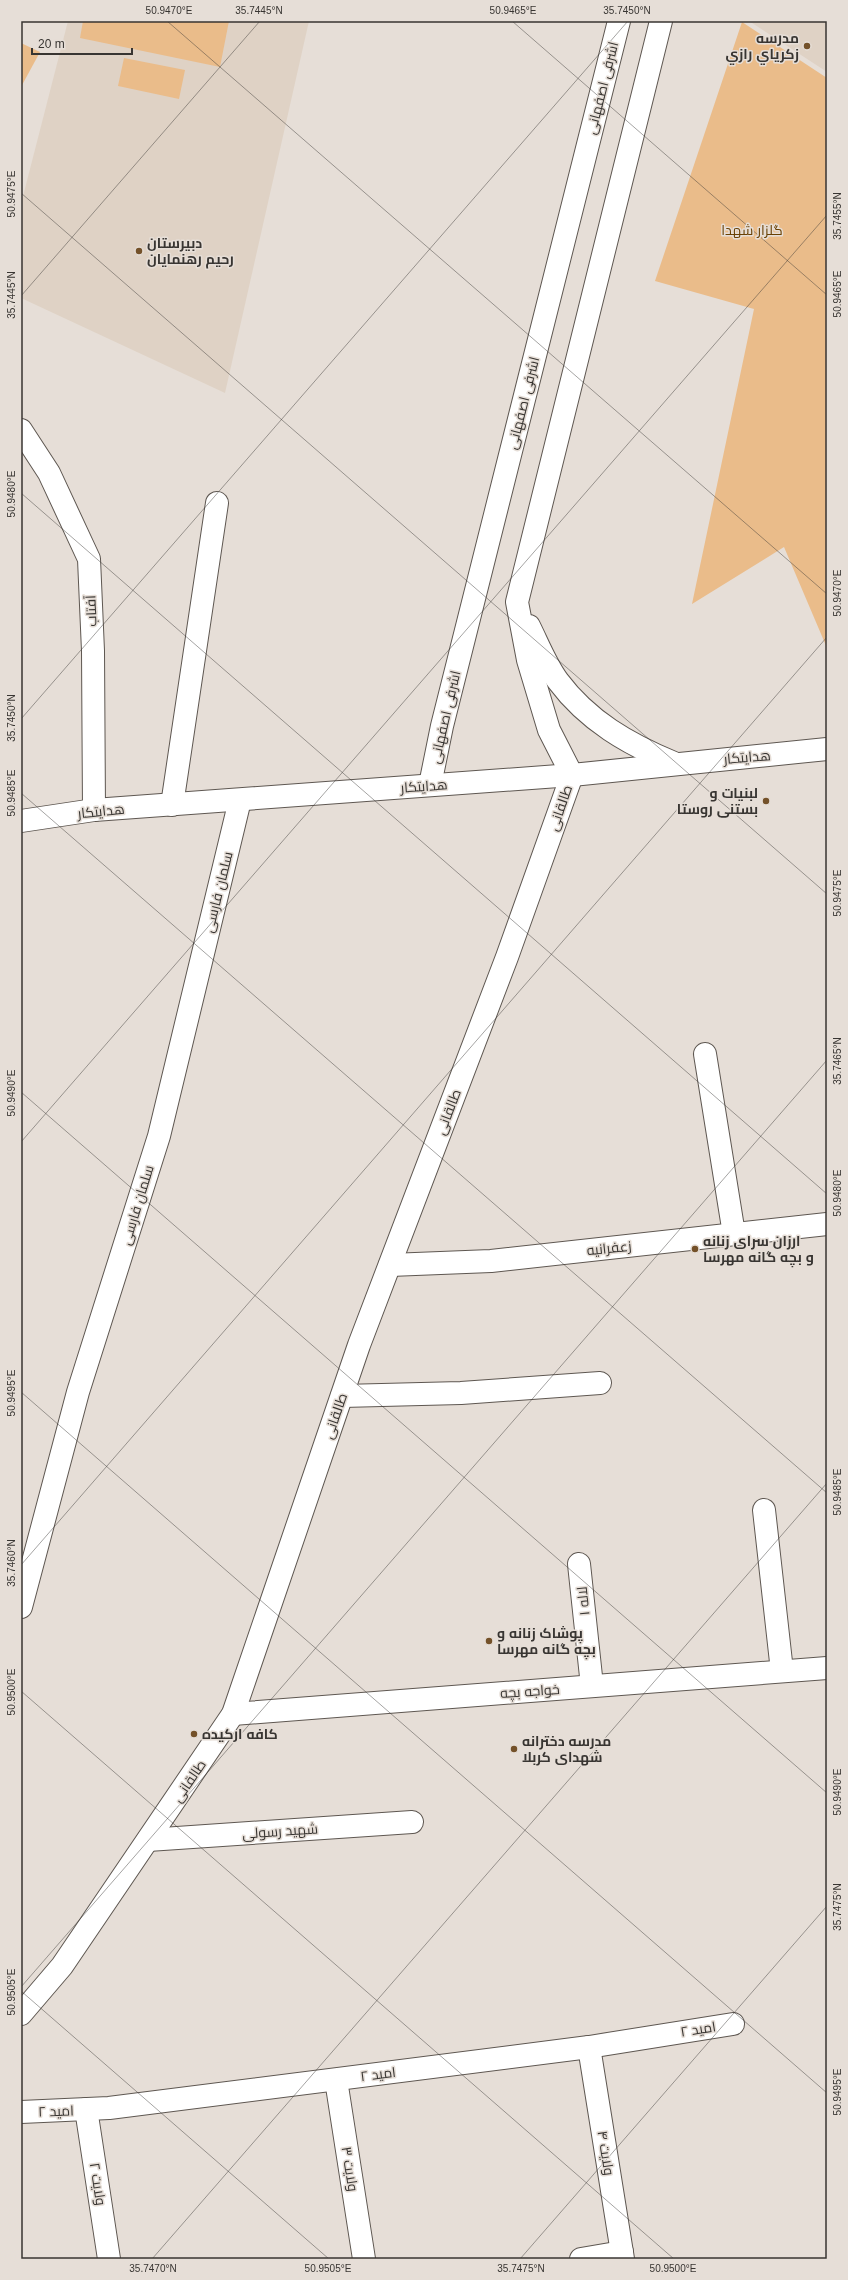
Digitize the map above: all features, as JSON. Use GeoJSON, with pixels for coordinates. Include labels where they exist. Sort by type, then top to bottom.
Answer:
{"type":"FeatureCollection","features":[{"type":"Feature","properties":{"kind":"street","name":"اشرفی اصفهانی"},"geometry":{"type":"LineString","coordinates":[[430,785],[442,726],[619,21]]}},
{"type":"Feature","properties":{"kind":"street"},"geometry":{"type":"LineString","coordinates":[[572,774],[549,730],[528,660],[517,602],[661,21]]}},
{"type":"Feature","properties":{"kind":"street","name":"آفتاب"},"geometry":{"type":"LineString","coordinates":[[21,430],[49,473],[89,559],[94,810]]}},
{"type":"Feature","properties":{"kind":"street"},"geometry":{"type":"LineString","coordinates":[[172,805],[217,503]]}},
{"type":"Feature","properties":{"kind":"street"},"geometry":{"type":"LineString","coordinates":[[517,602],[557,680],[585,712],[638,748],[675,763]]}},
{"type":"Feature","properties":{"kind":"street","name":"هدایتکار"},"geometry":{"type":"LineString","coordinates":[[21,821],[94,810],[572,774],[827,749]]}},
{"type":"Feature","properties":{"kind":"street","name":"طالقانی"},"geometry":{"type":"LineString","coordinates":[[21,2014],[62,1966],[233,1714],[342,1396],[507,957],[572,774]]}},
{"type":"Feature","properties":{"kind":"street","name":"سلمان فارسی"},"geometry":{"type":"LineString","coordinates":[[21,1607],[78,1392],[159,1136],[240,800]]}},
{"type":"Feature","properties":{"kind":"street"},"geometry":{"type":"LineString","coordinates":[[705,1054],[734,1234]]}},
{"type":"Feature","properties":{"kind":"street","name":"زعفرانیه"},"geometry":{"type":"LineString","coordinates":[[390,1265],[490,1261],[827,1224]]}},
{"type":"Feature","properties":{"kind":"street"},"geometry":{"type":"LineString","coordinates":[[342,1396],[461,1393],[600,1383]]}},
{"type":"Feature","properties":{"kind":"street"},"geometry":{"type":"LineString","coordinates":[[764,1510],[782,1671]]}},
{"type":"Feature","properties":{"kind":"street","name":"لاله ۱"},"geometry":{"type":"LineString","coordinates":[[579,1564],[592,1686]]}},
{"type":"Feature","properties":{"kind":"street","name":"خواجه بچه"},"geometry":{"type":"LineString","coordinates":[[233,1714],[827,1668]]}},
{"type":"Feature","properties":{"kind":"street","name":"شهید رسولی"},"geometry":{"type":"LineString","coordinates":[[148,1840],[412,1822]]}},
{"type":"Feature","properties":{"kind":"street","name":"امید ۲"},"geometry":{"type":"LineString","coordinates":[[21,2112],[109,2108],[336,2080],[589,2047],[733,2024]]}},
{"type":"Feature","properties":{"kind":"street","name":"ولایت ۴"},"geometry":{"type":"LineString","coordinates":[[589,2047],[623,2256]]}},
{"type":"Feature","properties":{"kind":"street","name":"ولایت ۳"},"geometry":{"type":"LineString","coordinates":[[336,2080],[364,2259]]}},
{"type":"Feature","properties":{"kind":"street","name":"ولایت ۲"},"geometry":{"type":"LineString","coordinates":[[86,2110],[109,2259]]}},
{"type":"Feature","properties":{"kind":"street"},"geometry":{"type":"LineString","coordinates":[[581,2259],[623,2256]]}},
{"type":"Feature","properties":{"kind":"shaded area","name":"دبیرستان رحیم رهنمایان"},"geometry":{"type":"Polygon","coordinates":[[[68,21],[309,21],[225,393],[21,298],[21,204],[68,21]]]}},
{"type":"Feature","properties":{"kind":"shaded area","name":"مدرسه زكرياي رازي"},"geometry":{"type":"Polygon","coordinates":[[[749,21],[827,21],[827,72],[749,21]]]}},
{"type":"Feature","properties":{"kind":"green space"},"geometry":{"type":"Polygon","coordinates":[[[83,21],[229,21],[220,67],[80,38],[83,21]]]}},
{"type":"Feature","properties":{"kind":"green space","name":"گلزار شهدا"},"geometry":{"type":"Polygon","coordinates":[[[742,22],[827,78],[827,648],[784,547],[692,604],[754,309],[655,281],[742,22]]]}},
{"type":"Feature","properties":{"kind":"green space"},"geometry":{"type":"Polygon","coordinates":[[[21,43],[40,52],[21,87],[21,43]]]}},
{"type":"Feature","properties":{"kind":"green space"},"geometry":{"type":"Polygon","coordinates":[[[124,58],[185,70],[179,99],[118,86],[124,58]]]}},
{"type":"Feature","properties":{"kind":"place","name":"مدرسه زكرياي رازي"},"geometry":{"type":"Point","coordinates":[807,46]}},
{"type":"Feature","properties":{"kind":"place","name":"دبیرستان رحیم رهنمایان"},"geometry":{"type":"Point","coordinates":[139,251]}},
{"type":"Feature","properties":{"kind":"place","name":"لبنیات و بستنی روستا"},"geometry":{"type":"Point","coordinates":[766,801]}},
{"type":"Feature","properties":{"kind":"place","name":"ارزان سرای زنانه و بچه گانه مهرسا"},"geometry":{"type":"Point","coordinates":[695,1249]}},
{"type":"Feature","properties":{"kind":"place","name":"پوشاک زنانه و بچه گانه مهرسا"},"geometry":{"type":"Point","coordinates":[489,1641]}},
{"type":"Feature","properties":{"kind":"place","name":"کافه ارکیده"},"geometry":{"type":"Point","coordinates":[194,1734]}},
{"type":"Feature","properties":{"kind":"place","name":"مدرسه دخترانه شهدای کربلا"},"geometry":{"type":"Point","coordinates":[514,1749]}}]}
